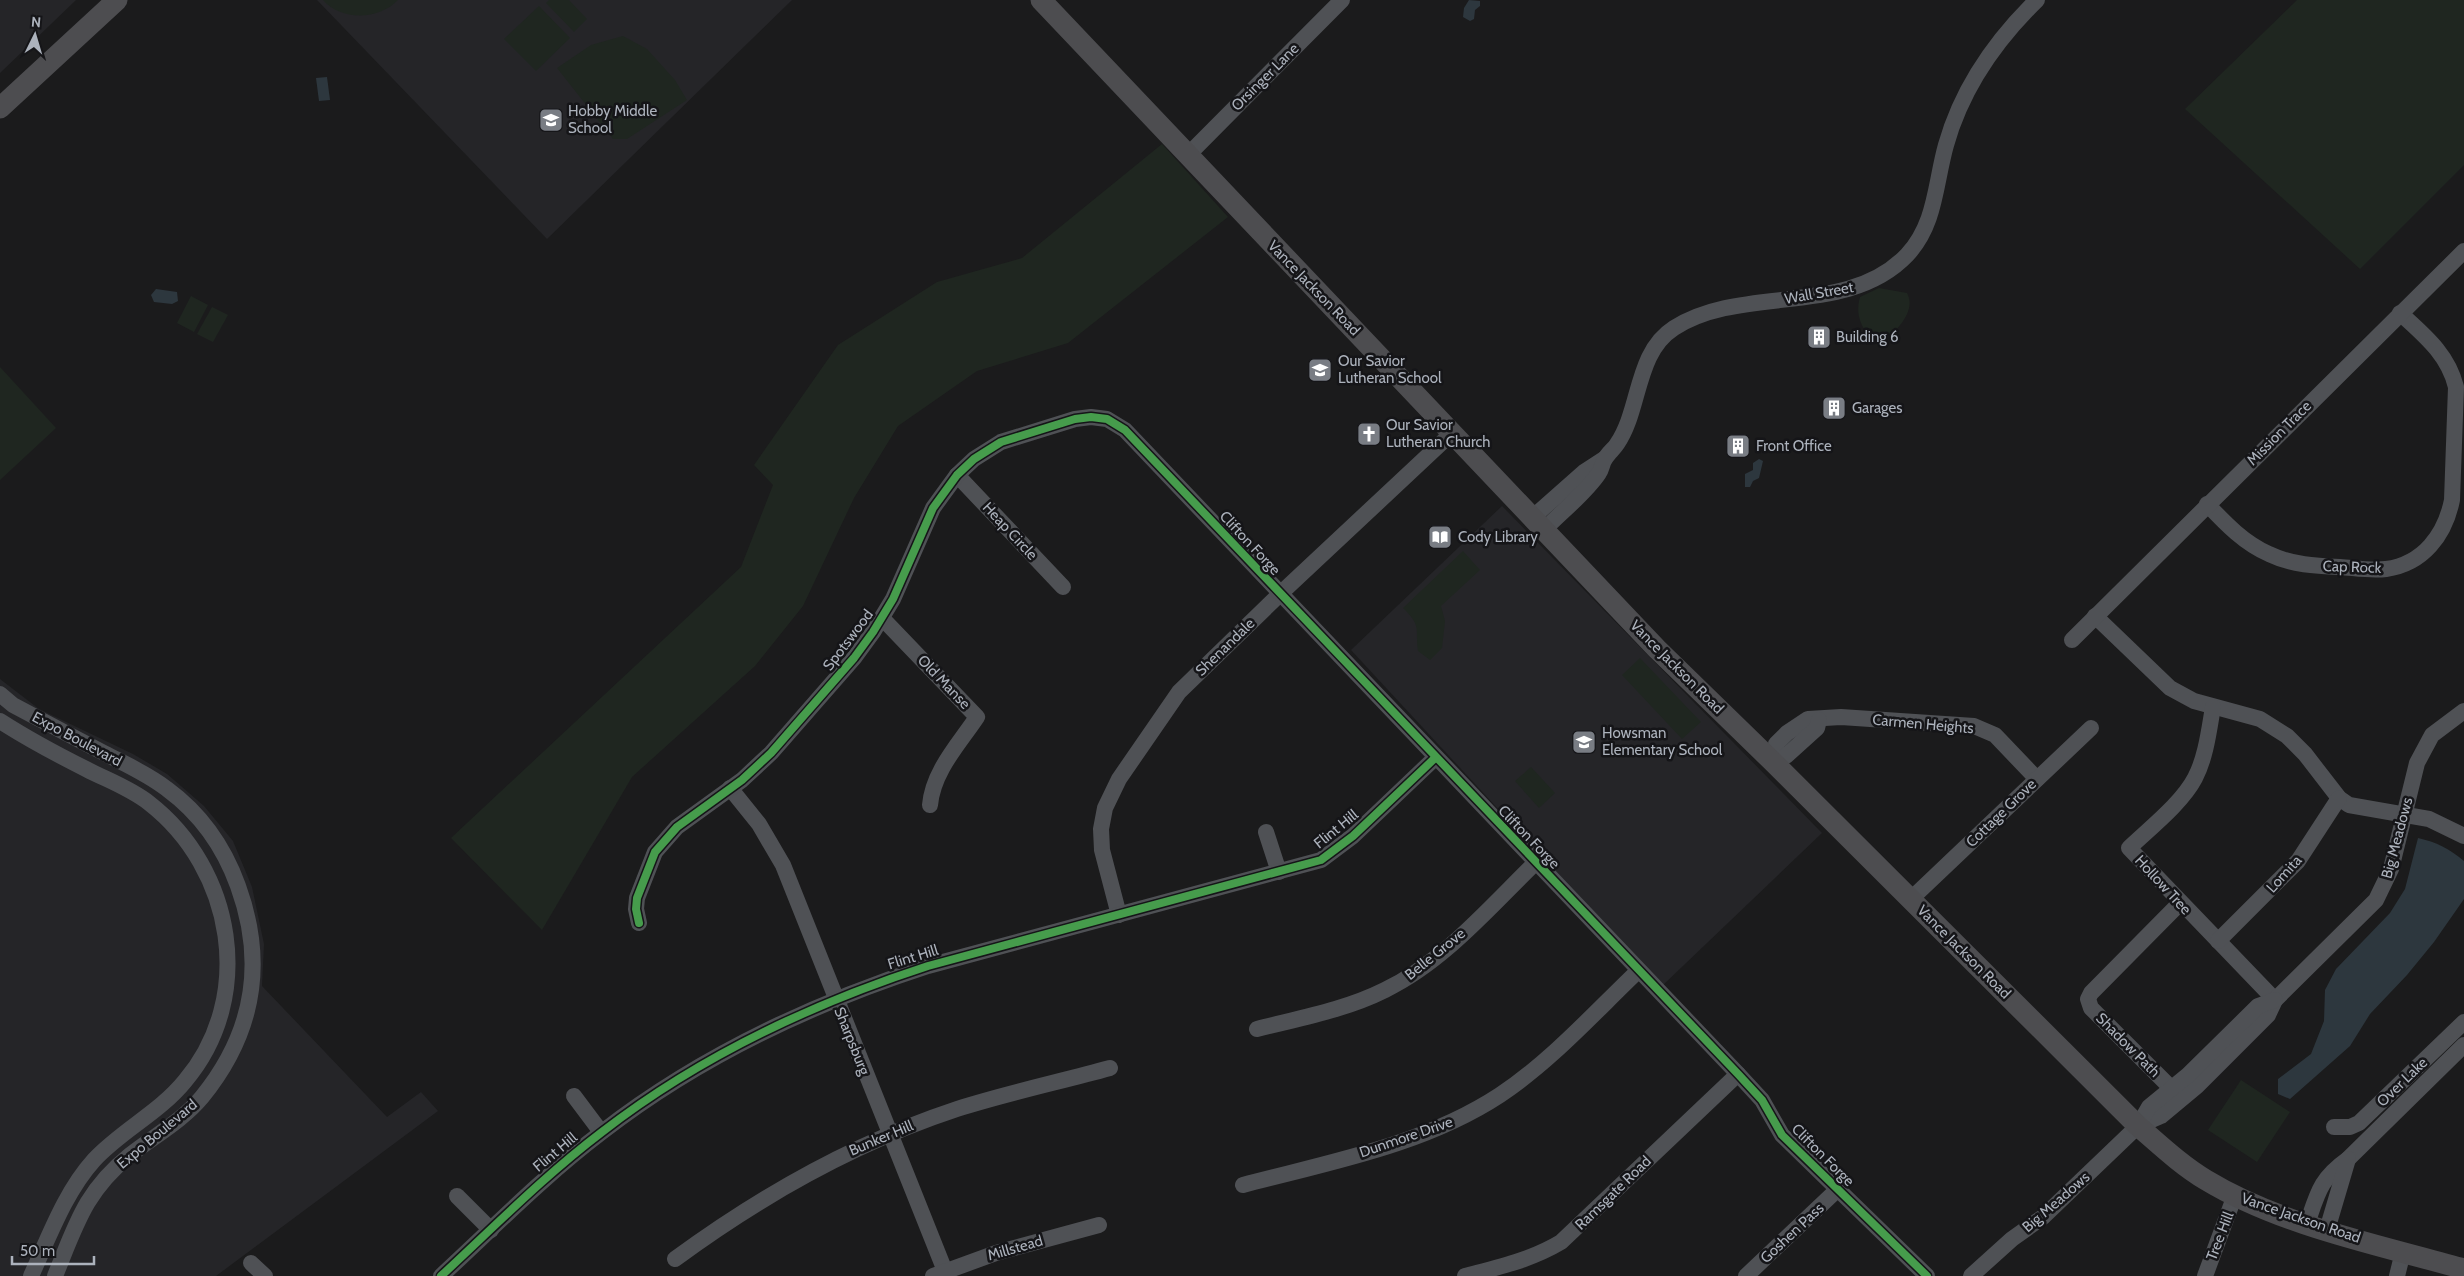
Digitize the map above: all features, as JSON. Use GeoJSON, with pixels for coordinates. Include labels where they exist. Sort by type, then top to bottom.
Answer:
{"type":"FeatureCollection","features":[{"type":"Feature","properties":{"kind":"main road"},"geometry":{"type":"LineString","coordinates":[[0,108],[117,0]]}},
{"type":"Feature","properties":{"kind":"main road","name":"Vance Jackson Road"},"geometry":{"type":"LineString","coordinates":[[1041,0],[1189,154],[1656,649],[1778,756],[1911,899],[2138,1126],[2188,1168],[2235,1195],[2317,1227],[2464,1269]]}},
{"type":"Feature","properties":{"kind":"street","name":"Orsinger Lane"},"geometry":{"type":"LineString","coordinates":[[1189,154],[1342,0]]}},
{"type":"Feature","properties":{"kind":"street","name":"Wall Street"},"geometry":{"type":"LineString","coordinates":[[1538,524],[1599,472],[1604,459],[1618,444],[1626,427],[1640,379],[1650,358],[1658,344],[1671,330],[1690,319],[1718,310],[1854,288],[1877,278],[1906,256],[1921,237],[1931,215],[1946,146],[1956,115],[1970,87],[1986,59],[2016,21],[2037,0]]}},
{"type":"Feature","properties":{"kind":"street","name":"Mission Trace"},"geometry":{"type":"LineString","coordinates":[[2072,640],[2464,251]]}},
{"type":"Feature","properties":{"kind":"street","name":"Cap Rock"},"geometry":{"type":"LineString","coordinates":[[2207,504],[2246,541],[2268,554],[2301,564],[2384,569],[2400,566],[2415,559],[2433,544],[2443,531],[2449,516],[2452,500],[2456,386],[2446,360],[2400,313]]}},
{"type":"Feature","properties":{"kind":"street","name":"Spotswood"},"geometry":{"type":"LineString","coordinates":[[639,923],[636,909],[637,898],[655,852],[677,827],[730,788],[771,754],[811,709],[882,618],[894,599],[933,508],[957,475],[974,459],[1001,442],[1075,419],[1091,417],[1107,419]]}},
{"type":"Feature","properties":{"kind":"street","name":"Clifton Forge"},"geometry":{"type":"LineString","coordinates":[[1107,419],[1125,430],[1435,758],[1738,1074],[1762,1100],[1782,1135],[1927,1276]]}},
{"type":"Feature","properties":{"kind":"street","name":"Shenandale"},"geometry":{"type":"LineString","coordinates":[[1119,915],[1101,839],[1105,808],[1113,788],[1179,692],[1280,594],[1452,434]]}},
{"type":"Feature","properties":{"kind":"street","name":"Heap Circle"},"geometry":{"type":"LineString","coordinates":[[957,475],[1063,587]]}},
{"type":"Feature","properties":{"kind":"street"},"geometry":{"type":"LineString","coordinates":[[2095,616],[2170,688],[2194,701],[2244,714],[2271,725],[2305,754],[2339,798],[2349,805],[2429,819],[2464,836]]}},
{"type":"Feature","properties":{"kind":"street","name":"Old Manse"},"geometry":{"type":"LineString","coordinates":[[882,618],[977,717],[937,776],[930,805]]}},
{"type":"Feature","properties":{"kind":"street","name":"Expo Boulevard"},"geometry":{"type":"LineString","coordinates":[[0,694],[13,705],[47,724],[148,776],[183,802],[214,836],[224,853],[246,907],[254,952],[249,1004],[234,1046],[210,1086],[191,1109],[129,1156],[96,1189],[79,1216],[55,1276]]}},
{"type":"Feature","properties":{"kind":"street","name":"Hollow Tree"},"geometry":{"type":"LineString","coordinates":[[2213,707],[2203,756],[2196,777],[2187,791],[2129,848],[2275,1000]]}},
{"type":"Feature","properties":{"kind":"street","name":"Big Meadows"},"geometry":{"type":"LineString","coordinates":[[2138,1126],[2161,1116],[2198,1086],[2268,1015],[2275,1000],[2376,900],[2391,869],[2417,763],[2422,751],[2432,736],[2464,711]]}},
{"type":"Feature","properties":{"kind":"street","name":"Carmen Heights"},"geometry":{"type":"LineString","coordinates":[[1778,756],[1776,744],[1808,720],[1841,718],[1974,726],[1995,735],[2037,779]]}},
{"type":"Feature","properties":{"kind":"street"},"geometry":{"type":"LineString","coordinates":[[1778,756],[1795,759],[1805,748],[1804,739],[1817,728],[1819,720]]}},
{"type":"Feature","properties":{"kind":"street","name":"Expo Boulevard"},"geometry":{"type":"LineString","coordinates":[[0,721],[46,749],[130,791],[164,816],[188,843],[203,866],[221,912],[228,947],[227,989],[223,1010],[208,1047],[198,1065],[171,1097],[122,1134],[94,1161],[70,1195],[31,1276]]}},
{"type":"Feature","properties":{"kind":"street","name":"Cottage Grove"},"geometry":{"type":"LineString","coordinates":[[1911,899],[2091,728]]}},
{"type":"Feature","properties":{"kind":"street","name":"Flint Hill"},"geometry":{"type":"LineString","coordinates":[[441,1276],[527,1194],[601,1132],[660,1091],[713,1058],[795,1016],[879,982],[928,966],[1321,860],[1338,848],[1435,758]]}},
{"type":"Feature","properties":{"kind":"street","name":"Sharpsburg"},"geometry":{"type":"LineString","coordinates":[[730,788],[759,824],[779,858],[889,1134],[942,1274]]}},
{"type":"Feature","properties":{"kind":"street","name":"Lomita"},"geometry":{"type":"LineString","coordinates":[[2218,941],[2298,861],[2339,798]]}},
{"type":"Feature","properties":{"kind":"street"},"geometry":{"type":"LineString","coordinates":[[1266,832],[1279,872]]}},
{"type":"Feature","properties":{"kind":"street","name":"Belle Grove"},"geometry":{"type":"LineString","coordinates":[[1257,1030],[1360,1001],[1408,978],[1450,945],[1535,863]]}},
{"type":"Feature","properties":{"kind":"street","name":"Shadow Path"},"geometry":{"type":"LineString","coordinates":[[2171,1088],[2091,1008],[2088,999],[2091,993],[2180,903]]}},
{"type":"Feature","properties":{"kind":"street"},"geometry":{"type":"LineString","coordinates":[[221,912],[246,907]]}},
{"type":"Feature","properties":{"kind":"street","name":"Dunmore Drive"},"geometry":{"type":"LineString","coordinates":[[1243,1185],[1385,1147],[1425,1134],[1463,1116],[1500,1095],[1534,1070],[1638,971]]}},
{"type":"Feature","properties":{"kind":"street","name":"Big Meadows"},"geometry":{"type":"LineString","coordinates":[[1971,1276],[2012,1239],[2043,1218],[2138,1126],[2149,1107],[2188,1075],[2258,1006],[2275,1000]]}},
{"type":"Feature","properties":{"kind":"street","name":"Over Lake"},"geometry":{"type":"LineString","coordinates":[[2334,1127],[2350,1126],[2359,1123],[2464,1022]]}},
{"type":"Feature","properties":{"kind":"street"},"geometry":{"type":"LineString","coordinates":[[2317,1227],[2322,1182],[2348,1159],[2464,1045]]}},
{"type":"Feature","properties":{"kind":"street","name":"Bunker Hill"},"geometry":{"type":"LineString","coordinates":[[675,1259],[728,1220],[805,1174],[889,1134],[958,1109],[1110,1068]]}},
{"type":"Feature","properties":{"kind":"street","name":"Ramsgate Road"},"geometry":{"type":"LineString","coordinates":[[1466,1276],[1522,1261],[1541,1254],[1561,1242],[1738,1074]]}},
{"type":"Feature","properties":{"kind":"street","name":"Flint Hill"},"geometry":{"type":"LineString","coordinates":[[574,1096],[601,1132]]}},
{"type":"Feature","properties":{"kind":"street"},"geometry":{"type":"LineString","coordinates":[[2317,1227],[2340,1187],[2348,1159]]}},
{"type":"Feature","properties":{"kind":"street"},"geometry":{"type":"LineString","coordinates":[[2322,1182],[2340,1187]]}},
{"type":"Feature","properties":{"kind":"street","name":"Goshen Pass"},"geometry":{"type":"LineString","coordinates":[[1746,1276],[1838,1189]]}},
{"type":"Feature","properties":{"kind":"street","name":"Tree Hill"},"geometry":{"type":"LineString","coordinates":[[2205,1276],[2235,1195]]}},
{"type":"Feature","properties":{"kind":"street"},"geometry":{"type":"LineString","coordinates":[[457,1196],[491,1230]]}},
{"type":"Feature","properties":{"kind":"street","name":"Millstead"},"geometry":{"type":"LineString","coordinates":[[942,1274],[996,1253],[1099,1224]]}},
{"type":"Feature","properties":{"kind":"street"},"geometry":{"type":"LineString","coordinates":[[2397,1276],[2403,1252]]}},
{"type":"Feature","properties":{"kind":"street"},"geometry":{"type":"LineString","coordinates":[[251,1264],[265,1276]]}},
{"type":"Feature","properties":{"kind":"shaded area"},"geometry":{"type":"Polygon","coordinates":[[[0,0],[76,0],[0,73],[0,0]]]}},
{"type":"Feature","properties":{"kind":"shaded area","name":"Hobby Middle School"},"geometry":{"type":"Polygon","coordinates":[[[317,0],[792,0],[547,239],[317,0]]]}},
{"type":"Feature","properties":{"kind":"shaded area"},"geometry":{"type":"Polygon","coordinates":[[[323,0],[398,0],[390,7],[381,11],[371,14],[350,15],[331,7],[323,0]]]}},
{"type":"Feature","properties":{"kind":"shaded area"},"geometry":{"type":"Polygon","coordinates":[[[549,0],[569,0],[587,19],[574,32],[546,3],[549,0]]]}},
{"type":"Feature","properties":{"kind":"shaded area"},"geometry":{"type":"Polygon","coordinates":[[[1469,0],[1480,1],[1480,6],[1475,10],[1474,19],[1470,21],[1463,17],[1464,8],[1469,0]]]}},
{"type":"Feature","properties":{"kind":"shaded area"},"geometry":{"type":"Polygon","coordinates":[[[2297,0],[2464,0],[2464,165],[2360,269],[2185,109],[2297,0]]]}},
{"type":"Feature","properties":{"kind":"shaded area"},"geometry":{"type":"Polygon","coordinates":[[[539,6],[570,38],[536,71],[504,39],[539,6]]]}},
{"type":"Feature","properties":{"kind":"shaded area"},"geometry":{"type":"Polygon","coordinates":[[[623,36],[647,49],[675,80],[687,100],[627,139],[613,139],[557,68],[591,45],[623,36]]]}},
{"type":"Feature","properties":{"kind":"shaded area"},"geometry":{"type":"Polygon","coordinates":[[[327,77],[330,100],[319,101],[316,78],[327,77]]]}},
{"type":"Feature","properties":{"kind":"shaded area"},"geometry":{"type":"Polygon","coordinates":[[[1162,144],[1228,217],[1068,343],[977,371],[898,426],[854,498],[803,606],[755,666],[632,777],[542,930],[451,838],[741,567],[773,485],[754,465],[838,345],[937,282],[1022,258],[1162,144]]]}},
{"type":"Feature","properties":{"kind":"shaded area"},"geometry":{"type":"Polygon","coordinates":[[[1879,288],[1907,293],[1909,308],[1902,323],[1879,347],[1869,336],[1859,318],[1858,305],[1860,297],[1879,288]]]}},
{"type":"Feature","properties":{"kind":"shaded area"},"geometry":{"type":"Polygon","coordinates":[[[156,289],[177,292],[178,301],[172,304],[154,302],[151,295],[156,289]]]}},
{"type":"Feature","properties":{"kind":"shaded area"},"geometry":{"type":"Polygon","coordinates":[[[191,296],[208,305],[194,332],[177,323],[191,296]]]}},
{"type":"Feature","properties":{"kind":"shaded area"},"geometry":{"type":"Polygon","coordinates":[[[212,307],[228,315],[213,342],[197,334],[212,307]]]}},
{"type":"Feature","properties":{"kind":"shaded area"},"geometry":{"type":"Polygon","coordinates":[[[0,367],[56,428],[0,480],[0,367]]]}},
{"type":"Feature","properties":{"kind":"shaded area"},"geometry":{"type":"Polygon","coordinates":[[[1759,459],[1763,461],[1759,478],[1753,481],[1750,487],[1745,487],[1745,474],[1753,470],[1753,463],[1759,459]]]}},
{"type":"Feature","properties":{"kind":"shaded area","name":"Howsman Elementary School"},"geometry":{"type":"Polygon","coordinates":[[[1502,506],[1822,833],[1662,986],[1351,650],[1502,506]]]}},
{"type":"Feature","properties":{"kind":"shaded area"},"geometry":{"type":"Polygon","coordinates":[[[1463,551],[1480,570],[1441,606],[1445,621],[1442,648],[1430,660],[1418,651],[1415,624],[1403,608],[1463,551]]]}},
{"type":"Feature","properties":{"kind":"shaded area"},"geometry":{"type":"Polygon","coordinates":[[[1640,658],[1701,722],[1682,739],[1622,675],[1640,658]]]}},
{"type":"Feature","properties":{"kind":"shaded area"},"geometry":{"type":"Polygon","coordinates":[[[0,679],[39,709],[133,754],[167,774],[204,806],[233,841],[252,887],[264,944],[262,986],[387,1117],[421,1092],[438,1111],[216,1276],[0,1276],[0,679]]]}},
{"type":"Feature","properties":{"kind":"shaded area"},"geometry":{"type":"Polygon","coordinates":[[[1531,767],[1555,793],[1539,808],[1515,781],[1531,767]]]}},
{"type":"Feature","properties":{"kind":"shaded area"},"geometry":{"type":"Polygon","coordinates":[[[2418,838],[2442,846],[2464,861],[2464,899],[2434,942],[2407,975],[2370,1014],[2350,1046],[2290,1099],[2278,1094],[2278,1079],[2311,1054],[2324,1021],[2325,990],[2336,969],[2390,913],[2405,889],[2418,838]]]}},
{"type":"Feature","properties":{"kind":"shaded area"},"geometry":{"type":"Polygon","coordinates":[[[2241,1080],[2290,1112],[2257,1162],[2208,1130],[2241,1080]]]}},
{"type":"Feature","properties":{"kind":"cycle path"},"geometry":{"type":"LineString","coordinates":[[639,923],[636,909],[637,898],[655,852],[677,827],[742,780],[771,753],[854,658],[873,632],[893,599],[933,508],[957,475],[974,459],[1001,442],[1075,419],[1091,417],[1107,419],[1125,430],[1738,1074],[1762,1100],[1782,1135],[1927,1276]]}},
{"type":"Feature","properties":{"kind":"cycle path"},"geometry":{"type":"LineString","coordinates":[[441,1276],[540,1184],[602,1132],[678,1079],[717,1056],[799,1015],[841,997],[928,966],[1321,860],[1353,836],[1435,758]]}},
{"type":"Feature","properties":{"kind":"place","name":"Hobby Middle School"},"geometry":{"type":"Point","coordinates":[551,120]}},
{"type":"Feature","properties":{"kind":"place","name":"Building 6"},"geometry":{"type":"Point","coordinates":[1819,337]}},
{"type":"Feature","properties":{"kind":"place","name":"Our Savior Lutheran School"},"geometry":{"type":"Point","coordinates":[1320,370]}},
{"type":"Feature","properties":{"kind":"place","name":"Garages"},"geometry":{"type":"Point","coordinates":[1834,408]}},
{"type":"Feature","properties":{"kind":"place","name":"Our Savior Lutheran Church"},"geometry":{"type":"Point","coordinates":[1369,434]}},
{"type":"Feature","properties":{"kind":"place","name":"Front Office"},"geometry":{"type":"Point","coordinates":[1738,446]}},
{"type":"Feature","properties":{"kind":"place","name":"Cody Library"},"geometry":{"type":"Point","coordinates":[1440,537]}},
{"type":"Feature","properties":{"kind":"place","name":"Howsman Elementary School"},"geometry":{"type":"Point","coordinates":[1584,742]}}]}
